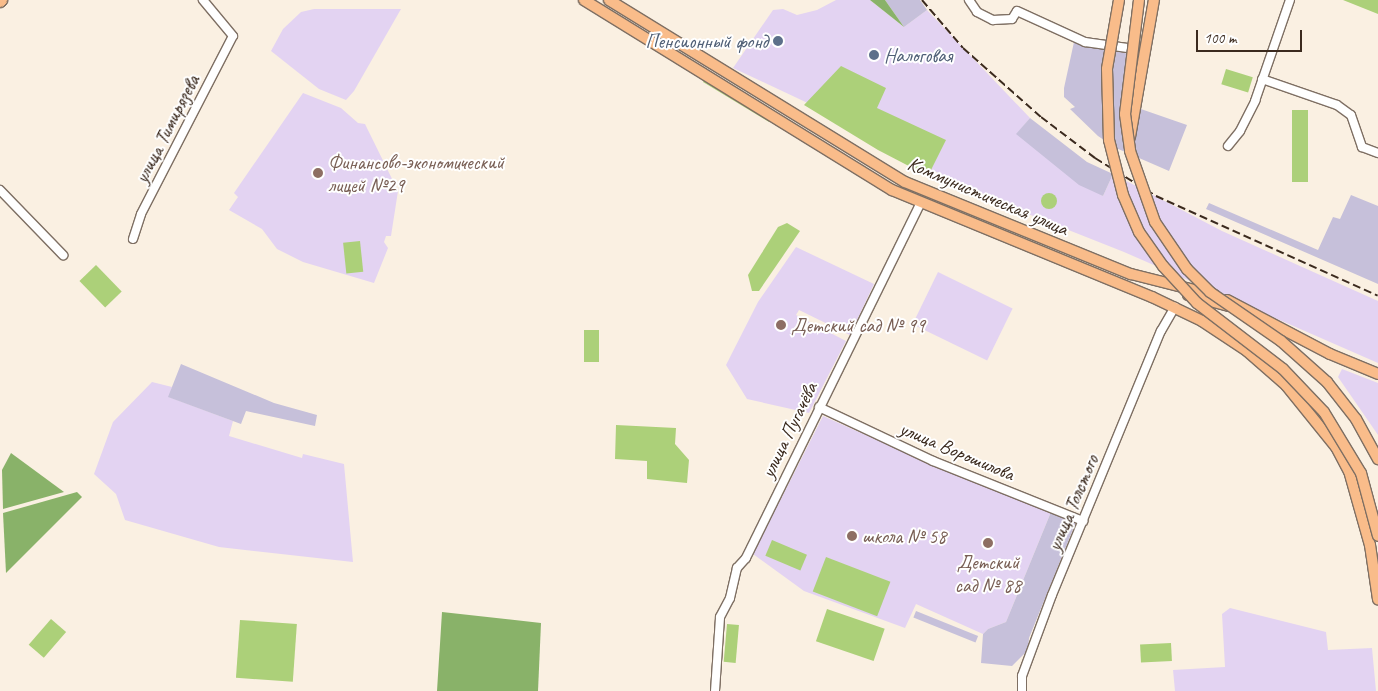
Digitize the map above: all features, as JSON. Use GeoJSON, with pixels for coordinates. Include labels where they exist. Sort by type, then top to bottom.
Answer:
{"type":"FeatureCollection","features":[{"type":"Feature","properties":{"kind":"main road","name":"Коммунистическая улица"},"geometry":{"type":"LineString","coordinates":[[584,0],[865,176],[921,203],[1176,307],[1247,351],[1282,379],[1336,447],[1349,471],[1362,511],[1378,599]]}},
{"type":"Feature","properties":{"kind":"main road","name":"Коммунистическая улица"},"geometry":{"type":"LineString","coordinates":[[609,0],[876,165],[927,192],[1145,278],[1205,292],[1254,314],[1330,354],[1378,374]]}},
{"type":"Feature","properties":{"kind":"main road"},"geometry":{"type":"LineString","coordinates":[[1119,0],[1108,69],[1109,140],[1123,195],[1139,232],[1179,286],[1283,369],[1324,412],[1361,473],[1378,536]]}},
{"type":"Feature","properties":{"kind":"main road"},"geometry":{"type":"LineString","coordinates":[[1139,0],[1126,92],[1130,151],[1155,222],[1187,269],[1225,305],[1281,341],[1321,376],[1351,412],[1378,459]]}},
{"type":"Feature","properties":{"kind":"main road"},"geometry":{"type":"LineString","coordinates":[[1130,151],[1132,120],[1154,0]]}},
{"type":"Feature","properties":{"kind":"main road","name":"улица Пугачёва"},"geometry":{"type":"LineString","coordinates":[[921,203],[927,192]]}},
{"type":"Feature","properties":{"kind":"main road"},"geometry":{"type":"LineString","coordinates":[[1145,278],[1200,299],[1254,314]]}},
{"type":"Feature","properties":{"kind":"main road"},"geometry":{"type":"LineString","coordinates":[[1188,314],[1188,303],[1200,299]]}},
{"type":"Feature","properties":{"kind":"street","name":"улица Тимирязева"},"geometry":{"type":"LineString","coordinates":[[133,239],[141,214],[233,36],[203,0]]}},
{"type":"Feature","properties":{"kind":"street"},"geometry":{"type":"LineString","coordinates":[[969,0],[977,12],[993,20],[1012,19],[1017,11],[1069,37],[1135,51],[1143,0]]}},
{"type":"Feature","properties":{"kind":"street"},"geometry":{"type":"LineString","coordinates":[[1228,146],[1240,132],[1262,79],[1290,0]]}},
{"type":"Feature","properties":{"kind":"street"},"geometry":{"type":"LineString","coordinates":[[1262,79],[1337,105],[1351,115],[1362,147],[1378,152]]}},
{"type":"Feature","properties":{"kind":"street"},"geometry":{"type":"LineString","coordinates":[[0,190],[63,255]]}},
{"type":"Feature","properties":{"kind":"street","name":"улица Пугачёва"},"geometry":{"type":"LineString","coordinates":[[715,691],[720,617],[730,598],[737,568],[746,558],[921,203]]}},
{"type":"Feature","properties":{"kind":"street","name":"улица Толстого"},"geometry":{"type":"LineString","coordinates":[[1022,691],[1022,676],[1083,521],[1161,330],[1176,307]]}},
{"type":"Feature","properties":{"kind":"street","name":"улица Ворошилова"},"geometry":{"type":"LineString","coordinates":[[819,407],[933,461],[1083,521]]}},
{"type":"Feature","properties":{"kind":"shaded area"},"geometry":{"type":"Polygon","coordinates":[[[836,0],[870,0],[904,27],[927,10],[1030,118],[1017,134],[1103,196],[1113,174],[1222,231],[1378,301],[1378,363],[1124,252],[1013,208],[900,155],[831,114],[733,68],[773,10],[783,9],[797,15],[817,10],[836,0]]]}},
{"type":"Feature","properties":{"kind":"shaded area"},"geometry":{"type":"Polygon","coordinates":[[[885,0],[920,0],[927,10],[904,27],[885,0]]]}},
{"type":"Feature","properties":{"kind":"shaded area"},"geometry":{"type":"Polygon","coordinates":[[[314,9],[401,9],[354,91],[346,100],[319,89],[271,51],[283,29],[301,12],[314,9]]]}},
{"type":"Feature","properties":{"kind":"shaded area"},"geometry":{"type":"Polygon","coordinates":[[[1074,42],[1129,54],[1125,99],[1138,108],[1187,125],[1169,171],[1116,148],[1098,136],[1070,109],[1075,107],[1064,97],[1064,88],[1074,42]]]}},
{"type":"Feature","properties":{"kind":"shaded area","name":"Финансово-экономический лицей №29"},"geometry":{"type":"Polygon","coordinates":[[[303,93],[341,108],[358,123],[365,124],[398,191],[391,236],[386,236],[384,242],[388,248],[374,283],[303,262],[277,249],[262,229],[229,210],[238,197],[234,193],[303,93]]]}},
{"type":"Feature","properties":{"kind":"shaded area"},"geometry":{"type":"Polygon","coordinates":[[[1030,118],[1087,162],[1113,174],[1103,196],[1079,185],[1016,134],[1030,118]]]}},
{"type":"Feature","properties":{"kind":"shaded area"},"geometry":{"type":"Polygon","coordinates":[[[1351,195],[1378,206],[1378,284],[1206,209],[1209,203],[1318,250],[1333,217],[1340,219],[1351,195]]]}},
{"type":"Feature","properties":{"kind":"shaded area","name":"Детский сад № 99"},"geometry":{"type":"Polygon","coordinates":[[[796,247],[874,284],[850,335],[799,310],[796,315],[846,341],[809,413],[747,399],[726,365],[758,302],[796,247]]]}},
{"type":"Feature","properties":{"kind":"shaded area"},"geometry":{"type":"Polygon","coordinates":[[[938,272],[1013,308],[987,361],[913,324],[938,272]]]}},
{"type":"Feature","properties":{"kind":"shaded area"},"geometry":{"type":"Polygon","coordinates":[[[181,364],[274,403],[317,415],[315,426],[246,411],[241,424],[168,397],[181,364]]]}},
{"type":"Feature","properties":{"kind":"shaded area"},"geometry":{"type":"Polygon","coordinates":[[[1342,369],[1378,383],[1378,435],[1338,377],[1342,369]]]}},
{"type":"Feature","properties":{"kind":"shaded area"},"geometry":{"type":"Polygon","coordinates":[[[152,382],[172,387],[169,397],[233,421],[229,436],[302,458],[303,454],[344,464],[353,562],[219,547],[125,520],[116,494],[94,474],[113,422],[152,382]]]}},
{"type":"Feature","properties":{"kind":"shaded area","name":"школа № 58"},"geometry":{"type":"Polygon","coordinates":[[[823,416],[962,478],[1051,512],[1006,622],[988,629],[983,634],[916,604],[905,628],[804,591],[753,554],[823,416]]]}},
{"type":"Feature","properties":{"kind":"shaded area"},"geometry":{"type":"Polygon","coordinates":[[[1051,512],[1076,522],[1029,638],[1028,650],[1012,666],[981,663],[983,634],[988,629],[1006,622],[1051,512]]]}},
{"type":"Feature","properties":{"kind":"shaded area"},"geometry":{"type":"Polygon","coordinates":[[[1230,608],[1326,632],[1328,650],[1372,648],[1376,691],[1175,691],[1173,670],[1225,667],[1222,614],[1230,608]]]}},
{"type":"Feature","properties":{"kind":"shaded area"},"geometry":{"type":"Polygon","coordinates":[[[916,611],[978,636],[975,643],[913,617],[916,611]]]}},
{"type":"Feature","properties":{"kind":"green space"},"geometry":{"type":"Polygon","coordinates":[[[870,0],[885,0],[904,27],[870,0]]]}},
{"type":"Feature","properties":{"kind":"green space"},"geometry":{"type":"Polygon","coordinates":[[[1343,0],[1378,0],[1378,14],[1343,0]]]}},
{"type":"Feature","properties":{"kind":"green space"},"geometry":{"type":"Polygon","coordinates":[[[841,66],[886,88],[877,108],[946,140],[928,176],[878,150],[804,105],[841,66]]]}},
{"type":"Feature","properties":{"kind":"green space"},"geometry":{"type":"Polygon","coordinates":[[[1226,69],[1253,77],[1248,92],[1221,84],[1226,69]]]}},
{"type":"Feature","properties":{"kind":"green space"},"geometry":{"type":"Polygon","coordinates":[[[707,73],[772,115],[769,122],[703,82],[707,73]]]}},
{"type":"Feature","properties":{"kind":"green space"},"geometry":{"type":"Polygon","coordinates":[[[1292,110],[1308,110],[1308,182],[1292,182],[1292,110]]]}},
{"type":"Feature","properties":{"kind":"green space"},"geometry":{"type":"Polygon","coordinates":[[[1049,193],[1055,195],[1057,201],[1055,207],[1049,209],[1043,207],[1041,201],[1043,195],[1049,193]]]}},
{"type":"Feature","properties":{"kind":"green space"},"geometry":{"type":"Polygon","coordinates":[[[787,223],[800,231],[759,291],[752,291],[748,275],[778,227],[787,223]]]}},
{"type":"Feature","properties":{"kind":"green space"},"geometry":{"type":"Polygon","coordinates":[[[360,241],[363,272],[346,274],[343,243],[360,241]]]}},
{"type":"Feature","properties":{"kind":"green space"},"geometry":{"type":"Polygon","coordinates":[[[96,265],[122,292],[105,308],[79,281],[96,265]]]}},
{"type":"Feature","properties":{"kind":"green space"},"geometry":{"type":"Polygon","coordinates":[[[584,330],[599,330],[599,362],[584,362],[584,330]]]}},
{"type":"Feature","properties":{"kind":"green space"},"geometry":{"type":"Polygon","coordinates":[[[616,425],[676,428],[675,444],[689,460],[687,483],[647,479],[647,461],[615,459],[616,425]]]}},
{"type":"Feature","properties":{"kind":"green space"},"geometry":{"type":"Polygon","coordinates":[[[11,453],[64,492],[3,509],[2,470],[11,453]]]}},
{"type":"Feature","properties":{"kind":"green space"},"geometry":{"type":"Polygon","coordinates":[[[77,492],[82,497],[6,573],[3,513],[77,492]]]}},
{"type":"Feature","properties":{"kind":"green space"},"geometry":{"type":"Polygon","coordinates":[[[772,540],[807,555],[800,570],[765,556],[772,540]]]}},
{"type":"Feature","properties":{"kind":"green space"},"geometry":{"type":"Polygon","coordinates":[[[826,557],[890,582],[877,616],[813,592],[826,557]]]}},
{"type":"Feature","properties":{"kind":"green space"},"geometry":{"type":"Polygon","coordinates":[[[827,609],[885,629],[874,661],[816,641],[827,609]]]}},
{"type":"Feature","properties":{"kind":"green space"},"geometry":{"type":"Polygon","coordinates":[[[442,612],[541,623],[538,691],[437,691],[442,612]]]}},
{"type":"Feature","properties":{"kind":"green space"},"geometry":{"type":"Polygon","coordinates":[[[51,619],[66,632],[44,658],[29,645],[51,619]]]}},
{"type":"Feature","properties":{"kind":"green space"},"geometry":{"type":"Polygon","coordinates":[[[240,620],[297,624],[293,682],[236,678],[240,620]]]}},
{"type":"Feature","properties":{"kind":"green space"},"geometry":{"type":"Polygon","coordinates":[[[727,624],[739,625],[736,663],[724,662],[727,624]]]}},
{"type":"Feature","properties":{"kind":"green space"},"geometry":{"type":"Polygon","coordinates":[[[1171,643],[1172,661],[1141,663],[1140,645],[1171,643]]]}},
{"type":"Feature","properties":{"kind":"railway"},"geometry":{"type":"LineString","coordinates":[[922,0],[963,48],[1041,117],[1095,158],[1156,196],[1378,296]]}},
{"type":"Feature","properties":{"kind":"place","name":"Пенсионный фонд"},"geometry":{"type":"Point","coordinates":[778,41]}},
{"type":"Feature","properties":{"kind":"place","name":"Налоговая"},"geometry":{"type":"Point","coordinates":[874,55]}},
{"type":"Feature","properties":{"kind":"place","name":"Финансово-экономический лицей №29"},"geometry":{"type":"Point","coordinates":[318,173]}},
{"type":"Feature","properties":{"kind":"place","name":"Детский сад № 99"},"geometry":{"type":"Point","coordinates":[781,325]}},
{"type":"Feature","properties":{"kind":"place","name":"школа № 58"},"geometry":{"type":"Point","coordinates":[852,536]}},
{"type":"Feature","properties":{"kind":"place","name":"Детский сад № 88"},"geometry":{"type":"Point","coordinates":[988,543]}}]}
